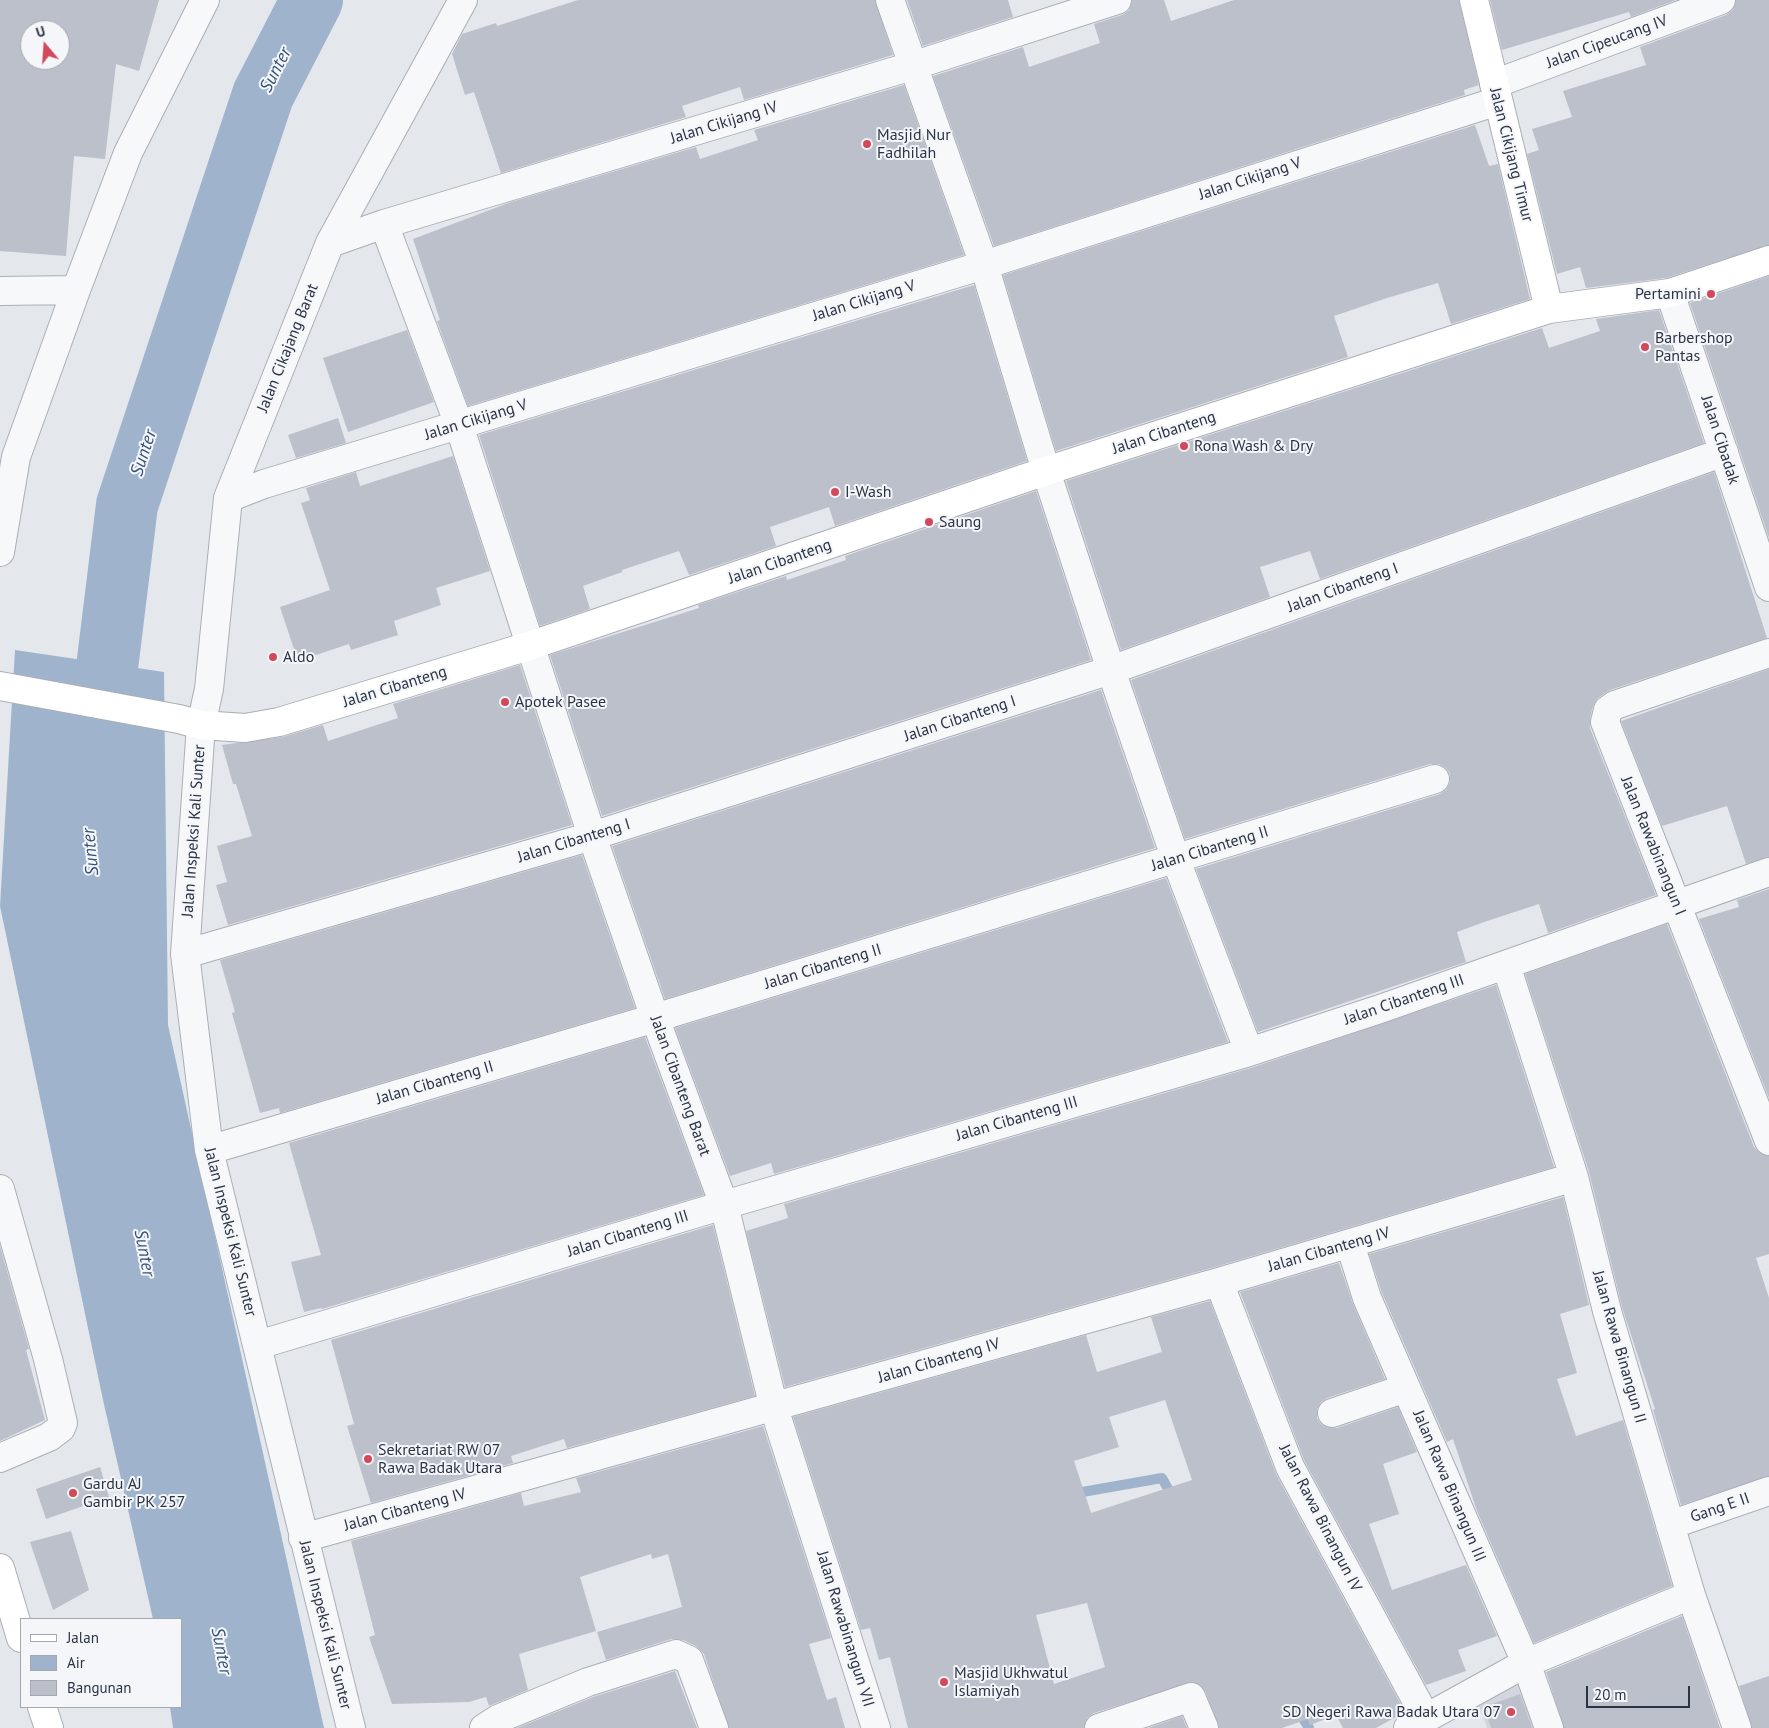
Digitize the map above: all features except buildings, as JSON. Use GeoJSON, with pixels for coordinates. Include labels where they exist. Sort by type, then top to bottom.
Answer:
{"type":"FeatureCollection","features":[{"type":"Feature","properties":{"kind":"street"},"geometry":{"type":"LineString","coordinates":[[0,552],[6,482],[76,290],[128,153],[205,0]]}},
{"type":"Feature","properties":{"kind":"street"},"geometry":{"type":"LineString","coordinates":[[890,0],[984,265],[1046,471],[1111,670],[1176,860],[1248,1052]]}},
{"type":"Feature","properties":{"kind":"street","name":"Jalan Cikijang IV"},"geometry":{"type":"LineString","coordinates":[[330,243],[384,224],[912,66],[1117,0]]}},
{"type":"Feature","properties":{"kind":"street","name":"Jalan Cikijang Timur"},"geometry":{"type":"LineString","coordinates":[[1474,0],[1549,309]]}},
{"type":"Feature","properties":{"kind":"street","name":"Jalan Cipeucang IV"},"geometry":{"type":"LineString","coordinates":[[1496,92],[1721,0]]}},
{"type":"Feature","properties":{"kind":"street","name":"Jalan Cikajang Barat"},"geometry":{"type":"LineString","coordinates":[[190,722],[209,689],[228,498],[330,243],[464,1]]}},
{"type":"Feature","properties":{"kind":"street","name":"Jalan Cikijang V"},"geometry":{"type":"LineString","coordinates":[[228,498],[264,484],[984,265],[1496,92]]}},
{"type":"Feature","properties":{"kind":"street","name":"Jalan Cibanteng Barat"},"geometry":{"type":"LineString","coordinates":[[384,224],[459,425],[592,836],[655,1018],[724,1205],[774,1408],[814,1530]]}},
{"type":"Feature","properties":{"kind":"street","name":"Jalan Cibanteng"},"geometry":{"type":"LineString","coordinates":[[5,687],[190,722],[245,728],[280,722],[530,646],[1046,471],[1549,309],[1670,293],[1769,260]]}},
{"type":"Feature","properties":{"kind":"street"},"geometry":{"type":"LineString","coordinates":[[0,290],[76,290]]}},
{"type":"Feature","properties":{"kind":"street","name":"Jalan Cibadak"},"geometry":{"type":"LineString","coordinates":[[1670,293],[1724,452],[1763,555],[1769,588]]}},
{"type":"Feature","properties":{"kind":"street","name":"Jalan Cibanteng I"},"geometry":{"type":"LineString","coordinates":[[185,954],[592,836],[1111,670],[1724,452]]}},
{"type":"Feature","properties":{"kind":"street","name":"Jalan Rawabinangun I"},"geometry":{"type":"LineString","coordinates":[[1769,653],[1615,706],[1605,715],[1610,738],[1769,1141]]}},
{"type":"Feature","properties":{"kind":"street","name":"Jalan Inspeksi Kali Sunter"},"geometry":{"type":"LineString","coordinates":[[190,722],[185,954],[210,1150],[303,1538],[352,1728]]}},
{"type":"Feature","properties":{"kind":"street","name":"Jalan Cibanteng II"},"geometry":{"type":"LineString","coordinates":[[210,1150],[655,1018],[1176,860],[1435,779]]}},
{"type":"Feature","properties":{"kind":"street","name":"Jalan Cibanteng III"},"geometry":{"type":"LineString","coordinates":[[258,1345],[724,1205],[1248,1052],[1380,1009],[1769,872]]}},
{"type":"Feature","properties":{"kind":"street","name":"Jalan Rawa Binangun II"},"geometry":{"type":"LineString","coordinates":[[1506,965],[1574,1177],[1607,1311],[1691,1595],[1737,1728]]}},
{"type":"Feature","properties":{"kind":"street","name":"Jalan Cibanteng IV"},"geometry":{"type":"LineString","coordinates":[[303,1538],[774,1408],[1219,1282],[1574,1177]]}},
{"type":"Feature","properties":{"kind":"street"},"geometry":{"type":"LineString","coordinates":[[0,1189],[48,1359],[63,1422],[61,1428],[49,1438],[0,1458]]}},
{"type":"Feature","properties":{"kind":"street","name":"Jalan Rawa Binangun III"},"geometry":{"type":"LineString","coordinates":[[1350,1244],[1367,1298],[1526,1662],[1550,1728]]}},
{"type":"Feature","properties":{"kind":"street","name":"Jalan Rawa Binangun IV"},"geometry":{"type":"LineString","coordinates":[[1219,1282],[1290,1467],[1417,1723]]}},
{"type":"Feature","properties":{"kind":"street"},"geometry":{"type":"LineString","coordinates":[[1332,1413],[1406,1388]]}},
{"type":"Feature","properties":{"kind":"street","name":"Gang E II"},"geometry":{"type":"LineString","coordinates":[[1670,1525],[1769,1490]]}},
{"type":"Feature","properties":{"kind":"street","name":"Jalan Rawabinangun VII"},"geometry":{"type":"LineString","coordinates":[[814,1530],[876,1728]]}},
{"type":"Feature","properties":{"kind":"street"},"geometry":{"type":"LineString","coordinates":[[0,1568],[20,1635]]}},
{"type":"Feature","properties":{"kind":"street"},"geometry":{"type":"LineString","coordinates":[[1417,1723],[1526,1662],[1691,1595]]}},
{"type":"Feature","properties":{"kind":"street"},"geometry":{"type":"LineString","coordinates":[[484,1728],[498,1719],[588,1682],[676,1654],[689,1660],[714,1728]]}},
{"type":"Feature","properties":{"kind":"street"},"geometry":{"type":"LineString","coordinates":[[1099,1728],[1191,1697],[1204,1728]]}},
{"type":"Feature","properties":{"kind":"shaded area","name":"SD Negeri Rawa Badak Utara 07"},"geometry":{"type":"Polygon","coordinates":[[[1528,1680],[1546,1728],[1487,1728],[1476,1697],[1528,1680]]]}},
{"type":"Feature","properties":{"kind":"water"},"geometry":{"type":"Polygon","coordinates":[[[15,650],[164,672],[168,1025],[324,1728],[173,1728],[170,1708],[182,1708],[182,1618],[153,1618],[103,1400],[0,906],[15,650]]]}},
{"type":"Feature","properties":{"kind":"waterway","name":"Sunter"},"geometry":{"type":"LineString","coordinates":[[97,749],[127,505],[263,95],[312,0]]}},
{"type":"Feature","properties":{"kind":"waterway"},"geometry":{"type":"LineString","coordinates":[[1071,1494],[1162,1478],[1173,1498]]}},
{"type":"Feature","properties":{"kind":"waterway"},"geometry":{"type":"LineString","coordinates":[[1297,1709],[1309,1728]]}},
{"type":"Feature","properties":{"kind":"place","name":"Masjid Nur Fadhilah"},"geometry":{"type":"Point","coordinates":[867,144]}},
{"type":"Feature","properties":{"kind":"place","name":"Pertamini"},"geometry":{"type":"Point","coordinates":[1711,294]}},
{"type":"Feature","properties":{"kind":"place","name":"Barbershop Pantas"},"geometry":{"type":"Point","coordinates":[1645,347]}},
{"type":"Feature","properties":{"kind":"place","name":"Rona Wash & Dry"},"geometry":{"type":"Point","coordinates":[1184,446]}},
{"type":"Feature","properties":{"kind":"place","name":"I-Wash"},"geometry":{"type":"Point","coordinates":[835,492]}},
{"type":"Feature","properties":{"kind":"place","name":"Saung"},"geometry":{"type":"Point","coordinates":[929,522]}},
{"type":"Feature","properties":{"kind":"place","name":"Aldo"},"geometry":{"type":"Point","coordinates":[273,657]}},
{"type":"Feature","properties":{"kind":"place","name":"Apotek Pasee"},"geometry":{"type":"Point","coordinates":[505,702]}},
{"type":"Feature","properties":{"kind":"place","name":"Sekretariat RW 07 Rawa Badak Utara"},"geometry":{"type":"Point","coordinates":[368,1459]}},
{"type":"Feature","properties":{"kind":"place","name":"Gardu AJ Gambir PK 257"},"geometry":{"type":"Point","coordinates":[73,1493]}},
{"type":"Feature","properties":{"kind":"place","name":"Masjid Ukhwatul Islamiyah"},"geometry":{"type":"Point","coordinates":[944,1682]}},
{"type":"Feature","properties":{"kind":"place","name":"SD Negeri Rawa Badak Utara 07"},"geometry":{"type":"Point","coordinates":[1511,1712]}}]}
